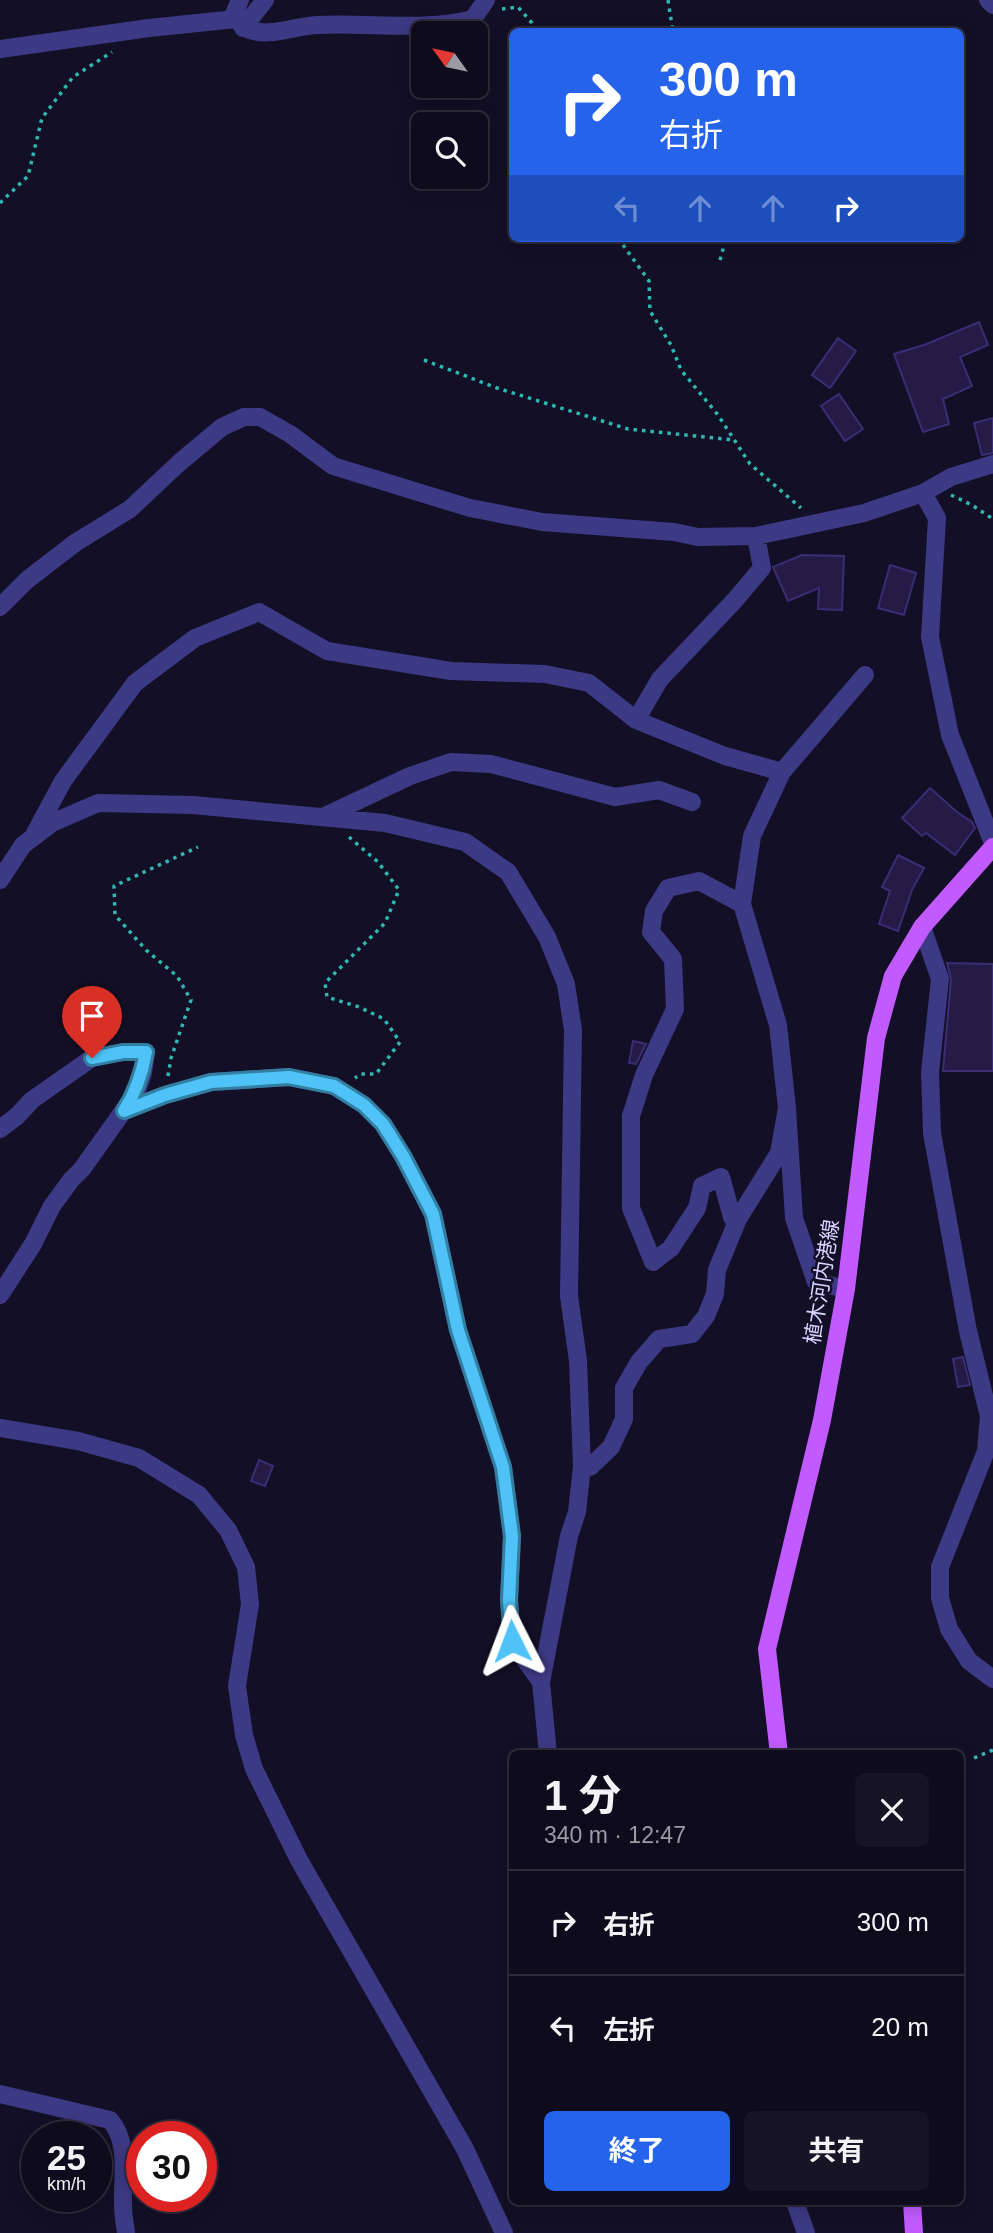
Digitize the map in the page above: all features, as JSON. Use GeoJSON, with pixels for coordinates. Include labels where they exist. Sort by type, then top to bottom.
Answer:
{"type":"FeatureCollection","features":[{"type":"Feature","properties":{"kind":"main road","name":"植木河内港線"},"geometry":{"type":"LineString","coordinates":[[779,1750],[767,1649],[822,1420],[846,1289],[876,1038],[893,976],[922,927],[993,845]]}},
{"type":"Feature","properties":{"kind":"main road"},"geometry":{"type":"LineString","coordinates":[[912,2205],[914,2233]]}},
{"type":"Feature","properties":{"kind":"street"},"geometry":{"type":"LineString","coordinates":[[240,0],[234,14],[240,24],[252,31],[269,32],[315,25],[449,25],[473,19],[482,6]]}},
{"type":"Feature","properties":{"kind":"street"},"geometry":{"type":"LineString","coordinates":[[0,49],[149,28],[240,24],[265,0]]}},
{"type":"Feature","properties":{"kind":"street"},"geometry":{"type":"LineString","coordinates":[[988,0],[993,5]]}},
{"type":"Feature","properties":{"kind":"street"},"geometry":{"type":"LineString","coordinates":[[0,607],[27,580],[75,544],[130,509],[214,434],[244,416],[260,417],[290,434],[333,466],[470,508],[542,522],[674,532],[698,537],[756,536],[864,513],[923,493],[951,477],[993,464]]}},
{"type":"Feature","properties":{"kind":"street"},"geometry":{"type":"LineString","coordinates":[[923,493],[937,518],[930,637],[950,735],[993,845]]}},
{"type":"Feature","properties":{"kind":"street"},"geometry":{"type":"LineString","coordinates":[[636,720],[660,679],[762,568],[756,536]]}},
{"type":"Feature","properties":{"kind":"street"},"geometry":{"type":"LineString","coordinates":[[32,838],[63,781],[135,683],[195,638],[259,612],[327,651],[452,671],[545,674],[589,683],[636,720],[725,757],[782,772]]}},
{"type":"Feature","properties":{"kind":"street"},"geometry":{"type":"LineString","coordinates":[[846,1289],[816,1282],[794,1218],[787,1108],[778,1026],[742,904],[752,836],[782,772],[865,675]]}},
{"type":"Feature","properties":{"kind":"street"},"geometry":{"type":"LineString","coordinates":[[323,817],[410,776],[451,762],[491,764],[614,797],[659,790],[692,802]]}},
{"type":"Feature","properties":{"kind":"street"},"geometry":{"type":"LineString","coordinates":[[0,880],[23,845],[52,823],[98,803],[193,805],[385,823],[465,842],[508,872],[552,948],[566,984],[573,1030],[569,1296],[578,1361],[582,1466],[577,1512],[569,1536],[541,1682],[548,1750]]}},
{"type":"Feature","properties":{"kind":"street"},"geometry":{"type":"LineString","coordinates":[[738,1219],[732,1217],[721,1177],[702,1186],[697,1208],[671,1248],[653,1262],[631,1208],[630,1156],[631,1116],[644,1076],[675,1009],[673,959],[651,932],[653,911],[668,888],[699,881],[742,904]]}},
{"type":"Feature","properties":{"kind":"street"},"geometry":{"type":"LineString","coordinates":[[922,927],[940,979],[930,1072],[932,1133],[968,1331],[989,1416],[986,1451],[940,1567],[940,1598],[949,1629],[970,1661],[993,1679]]}},
{"type":"Feature","properties":{"kind":"street"},"geometry":{"type":"LineString","coordinates":[[0,1129],[18,1116],[32,1100],[92,1058],[123,1052],[146,1052],[136,1093],[52,1206],[33,1244],[0,1295]]}},
{"type":"Feature","properties":{"kind":"street"},"geometry":{"type":"LineString","coordinates":[[124,1111],[165,1095],[211,1082],[289,1077],[334,1086],[364,1105],[383,1124],[433,1214],[458,1330],[503,1467],[512,1536],[509,1600],[512,1641],[541,1682]]}},
{"type":"Feature","properties":{"kind":"street"},"geometry":{"type":"LineString","coordinates":[[582,1466],[590,1467],[611,1447],[624,1419],[624,1388],[639,1362],[659,1339],[692,1334],[706,1316],[715,1294],[717,1270],[738,1219],[779,1153],[787,1108]]}},
{"type":"Feature","properties":{"kind":"street"},"geometry":{"type":"LineString","coordinates":[[0,1428],[78,1441],[139,1458],[199,1495],[228,1530],[246,1567],[250,1605],[237,1686],[244,1735],[254,1769],[299,1860],[465,2149],[504,2233]]}},
{"type":"Feature","properties":{"kind":"street"},"geometry":{"type":"LineString","coordinates":[[0,2094],[110,2120],[115,2125],[125,2163],[125,2233]]}},
{"type":"Feature","properties":{"kind":"street"},"geometry":{"type":"LineString","coordinates":[[796,2205],[806,2233]]}},
{"type":"Feature","properties":{"kind":"path"},"geometry":{"type":"LineString","coordinates":[[668,0],[672,28]]}},
{"type":"Feature","properties":{"kind":"path"},"geometry":{"type":"LineString","coordinates":[[482,6],[518,7],[534,28]]}},
{"type":"Feature","properties":{"kind":"path"},"geometry":{"type":"LineString","coordinates":[[0,203],[28,176],[42,118],[65,87],[73,77],[116,49]]}},
{"type":"Feature","properties":{"kind":"path"},"geometry":{"type":"LineString","coordinates":[[621,242],[649,281],[650,311],[671,345],[681,370],[718,415],[750,464],[818,523]]}},
{"type":"Feature","properties":{"kind":"path"},"geometry":{"type":"LineString","coordinates":[[720,260],[725,242]]}},
{"type":"Feature","properties":{"kind":"path"},"geometry":{"type":"LineString","coordinates":[[424,360],[497,388],[628,429],[734,440]]}},
{"type":"Feature","properties":{"kind":"path"},"geometry":{"type":"LineString","coordinates":[[923,493],[935,497],[948,494],[993,519]]}},
{"type":"Feature","properties":{"kind":"path"},"geometry":{"type":"LineString","coordinates":[[323,817],[378,862],[399,890],[385,923],[325,983],[327,998],[359,1007],[384,1019],[400,1042],[376,1074],[361,1074],[340,1090]]}},
{"type":"Feature","properties":{"kind":"path"},"geometry":{"type":"LineString","coordinates":[[165,1095],[171,1058],[191,1000],[177,976],[146,950],[115,915],[114,886],[198,847]]}},
{"type":"Feature","properties":{"kind":"path"},"geometry":{"type":"LineString","coordinates":[[974,1758],[993,1749]]}},
{"type":"Feature","properties":{"kind":"building"},"geometry":{"type":"Polygon","coordinates":[[[979,322],[988,345],[960,357],[972,386],[943,399],[949,424],[923,432],[894,354],[924,345],[979,322]]]}},
{"type":"Feature","properties":{"kind":"building"},"geometry":{"type":"Polygon","coordinates":[[[838,338],[856,351],[830,388],[812,375],[838,338]]]}},
{"type":"Feature","properties":{"kind":"building"},"geometry":{"type":"Polygon","coordinates":[[[839,394],[863,429],[845,441],[821,406],[839,394]]]}},
{"type":"Feature","properties":{"kind":"building"},"geometry":{"type":"Polygon","coordinates":[[[993,418],[993,453],[982,455],[974,423],[993,418]]]}},
{"type":"Feature","properties":{"kind":"building"},"geometry":{"type":"Polygon","coordinates":[[[802,555],[844,556],[842,610],[818,609],[819,588],[788,601],[773,567],[802,555]]]}},
{"type":"Feature","properties":{"kind":"building"},"geometry":{"type":"Polygon","coordinates":[[[890,565],[916,573],[904,615],[878,608],[890,565]]]}},
{"type":"Feature","properties":{"kind":"building"},"geometry":{"type":"Polygon","coordinates":[[[930,788],[972,822],[975,828],[955,855],[926,833],[922,836],[902,818],[930,788]]]}},
{"type":"Feature","properties":{"kind":"building"},"geometry":{"type":"Polygon","coordinates":[[[898,855],[924,868],[912,890],[898,931],[879,924],[890,891],[882,887],[898,855]]]}},
{"type":"Feature","properties":{"kind":"building"},"geometry":{"type":"Polygon","coordinates":[[[947,963],[993,964],[993,1071],[943,1071],[951,980],[947,963]]]}},
{"type":"Feature","properties":{"kind":"building"},"geometry":{"type":"Polygon","coordinates":[[[633,1041],[646,1044],[636,1064],[629,1063],[633,1041]]]}},
{"type":"Feature","properties":{"kind":"building"},"geometry":{"type":"Polygon","coordinates":[[[963,1357],[970,1385],[958,1387],[953,1359],[963,1357]]]}},
{"type":"Feature","properties":{"kind":"building"},"geometry":{"type":"Polygon","coordinates":[[[259,1460],[273,1466],[265,1486],[251,1481],[259,1460]]]}},
{"type":"Feature","properties":{"kind":"route"},"geometry":{"type":"LineString","coordinates":[[92,1058],[123,1052],[146,1052],[136,1093],[124,1111],[165,1095],[211,1082],[289,1077],[334,1086],[364,1105],[383,1124],[433,1214],[458,1330],[503,1467],[512,1536],[509,1600],[512,1641]]}}]}
